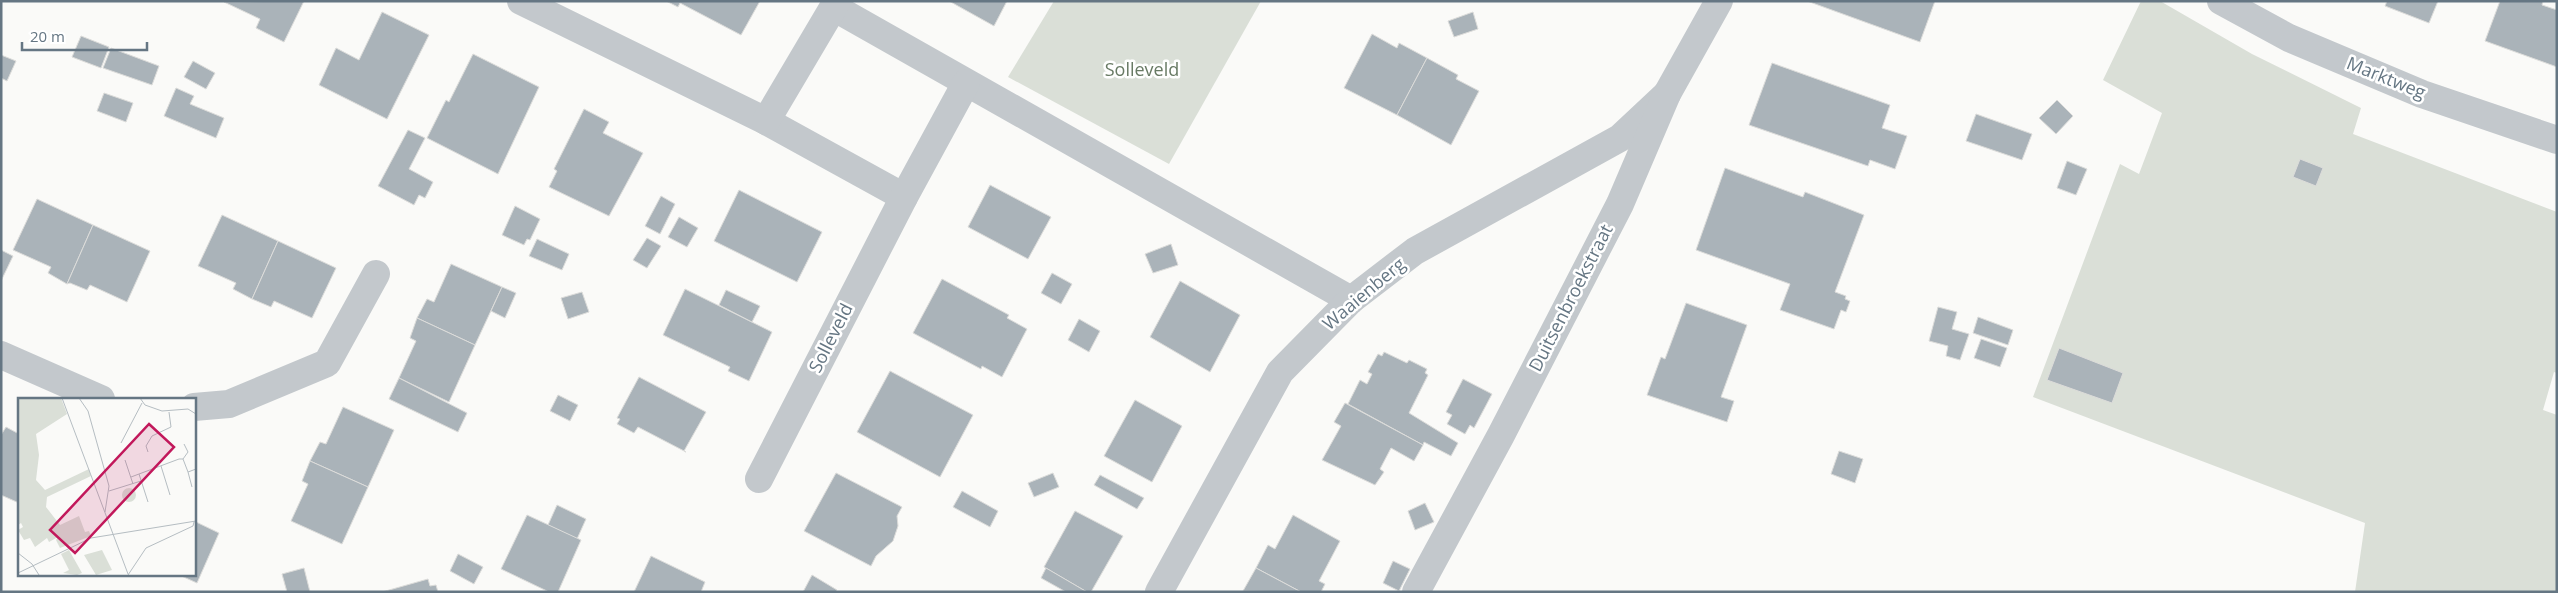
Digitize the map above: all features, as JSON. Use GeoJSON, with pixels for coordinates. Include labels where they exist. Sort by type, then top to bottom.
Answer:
{"type":"FeatureCollection","features":[{"type":"Feature","properties":{"kind":"street"},"geometry":{"type":"LineString","coordinates":[[521,1],[766,121],[904,197]]}},
{"type":"Feature","properties":{"kind":"street","name":"Duitsenbroekstraat"},"geometry":{"type":"LineString","coordinates":[[1416,592],[1509,419],[1620,204],[1667,94],[1719,1]]}},
{"type":"Feature","properties":{"kind":"street","name":"Marktweg"},"geometry":{"type":"LineString","coordinates":[[2221,1],[2289,38],[2413,90],[2557,140]]}},
{"type":"Feature","properties":{"kind":"street"},"geometry":{"type":"LineString","coordinates":[[766,121],[836,4],[966,83],[1351,300]]}},
{"type":"Feature","properties":{"kind":"street","name":"Solleveld"},"geometry":{"type":"LineString","coordinates":[[758,478],[904,197],[966,83]]}},
{"type":"Feature","properties":{"kind":"street","name":"Waaienberg"},"geometry":{"type":"LineString","coordinates":[[1159,592],[1280,372],[1351,300],[1415,251],[1620,138],[1667,94]]}},
{"type":"Feature","properties":{"kind":"street"},"geometry":{"type":"LineString","coordinates":[[195,407],[229,404],[328,363],[376,274]]}},
{"type":"Feature","properties":{"kind":"street"},"geometry":{"type":"LineString","coordinates":[[1,354],[99,398]]}},
{"type":"Feature","properties":{"kind":"green space","name":"Solleveld"},"geometry":{"type":"Polygon","coordinates":[[[1054,1],[1261,1],[1169,164],[1008,77],[1054,1]]]}},
{"type":"Feature","properties":{"kind":"green space"},"geometry":{"type":"Polygon","coordinates":[[[2141,1],[2160,1],[2252,54],[2361,108],[2353,134],[2557,212],[2557,373],[2554,372],[2543,410],[2557,415],[2557,592],[2355,592],[2365,523],[2033,397],[2120,164],[2139,174],[2162,113],[2103,80],[2141,1]]]}},
{"type":"Feature","properties":{"kind":"building"},"geometry":{"type":"Polygon","coordinates":[[[304,1],[284,42],[256,28],[260,19],[224,2],[304,1]]]}},
{"type":"Feature","properties":{"kind":"building"},"geometry":{"type":"Polygon","coordinates":[[[666,1],[760,1],[741,35],[680,3],[678,7],[666,1]]]}},
{"type":"Feature","properties":{"kind":"building"},"geometry":{"type":"Polygon","coordinates":[[[949,1],[1007,1],[994,26],[949,1]]]}},
{"type":"Feature","properties":{"kind":"building"},"geometry":{"type":"Polygon","coordinates":[[[1807,1],[1935,1],[1920,42],[1807,1]]]}},
{"type":"Feature","properties":{"kind":"building"},"geometry":{"type":"Polygon","coordinates":[[[2387,1],[2438,1],[2429,23],[2385,6],[2387,1]]]}},
{"type":"Feature","properties":{"kind":"building"},"geometry":{"type":"Polygon","coordinates":[[[2500,1],[2543,1],[2542,5],[2557,10],[2557,67],[2485,41],[2500,1]]]}},
{"type":"Feature","properties":{"kind":"building"},"geometry":{"type":"Polygon","coordinates":[[[382,12],[429,35],[387,119],[319,85],[336,48],[359,60],[382,12]]]}},
{"type":"Feature","properties":{"kind":"building"},"geometry":{"type":"Polygon","coordinates":[[[1473,12],[1478,29],[1454,37],[1448,21],[1473,12]]]}},
{"type":"Feature","properties":{"kind":"building"},"geometry":{"type":"Polygon","coordinates":[[[1372,34],[1397,48],[1399,43],[1427,58],[1397,115],[1344,88],[1372,34]]]}},
{"type":"Feature","properties":{"kind":"building"},"geometry":{"type":"Polygon","coordinates":[[[81,36],[109,47],[101,68],[72,57],[81,36]]]}},
{"type":"Feature","properties":{"kind":"building"},"geometry":{"type":"Polygon","coordinates":[[[111,48],[159,66],[152,85],[103,68],[111,48]]]}},
{"type":"Feature","properties":{"kind":"building"},"geometry":{"type":"Polygon","coordinates":[[[473,54],[539,87],[498,174],[427,138],[446,100],[449,102],[473,54]]]}},
{"type":"Feature","properties":{"kind":"building"},"geometry":{"type":"Polygon","coordinates":[[[1,55],[16,61],[7,81],[1,78],[1,55]]]}},
{"type":"Feature","properties":{"kind":"building"},"geometry":{"type":"Polygon","coordinates":[[[1427,58],[1458,75],[1456,79],[1479,91],[1451,145],[1397,115],[1427,58]]]}},
{"type":"Feature","properties":{"kind":"building"},"geometry":{"type":"Polygon","coordinates":[[[193,61],[215,73],[206,89],[184,77],[193,61]]]}},
{"type":"Feature","properties":{"kind":"building"},"geometry":{"type":"Polygon","coordinates":[[[1772,63],[1890,105],[1882,128],[1907,136],[1895,169],[1870,160],[1868,166],[1749,125],[1772,63]]]}},
{"type":"Feature","properties":{"kind":"building"},"geometry":{"type":"Polygon","coordinates":[[[176,88],[194,96],[190,104],[224,118],[216,138],[164,116],[176,88]]]}},
{"type":"Feature","properties":{"kind":"building"},"geometry":{"type":"Polygon","coordinates":[[[104,93],[133,103],[126,122],[97,111],[104,93]]]}},
{"type":"Feature","properties":{"kind":"building"},"geometry":{"type":"Polygon","coordinates":[[[2057,100],[2073,116],[2056,134],[2039,118],[2057,100]]]}},
{"type":"Feature","properties":{"kind":"building"},"geometry":{"type":"Polygon","coordinates":[[[584,109],[609,122],[603,133],[643,153],[609,216],[549,187],[557,171],[554,169],[584,109]]]}},
{"type":"Feature","properties":{"kind":"building"},"geometry":{"type":"Polygon","coordinates":[[[1976,114],[2032,134],[2022,160],[1966,141],[1976,114]]]}},
{"type":"Feature","properties":{"kind":"building"},"geometry":{"type":"Polygon","coordinates":[[[408,130],[425,138],[409,169],[433,182],[425,198],[419,195],[414,205],[378,186],[408,130]]]}},
{"type":"Feature","properties":{"kind":"building"},"geometry":{"type":"Polygon","coordinates":[[[2300,159],[2323,168],[2316,186],[2293,177],[2300,159]]]}},
{"type":"Feature","properties":{"kind":"building"},"geometry":{"type":"Polygon","coordinates":[[[2067,161],[2087,169],[2076,195],[2057,188],[2067,161]]]}},
{"type":"Feature","properties":{"kind":"building"},"geometry":{"type":"Polygon","coordinates":[[[1725,168],[1803,197],[1805,192],[1864,215],[1835,292],[1846,296],[1845,299],[1850,301],[1846,312],[1841,310],[1834,329],[1780,310],[1790,284],[1696,250],[1725,168]]]}},
{"type":"Feature","properties":{"kind":"building"},"geometry":{"type":"Polygon","coordinates":[[[990,185],[1051,217],[1028,259],[968,227],[990,185]]]}},
{"type":"Feature","properties":{"kind":"building"},"geometry":{"type":"Polygon","coordinates":[[[739,190],[822,232],[797,282],[714,241],[739,190]]]}},
{"type":"Feature","properties":{"kind":"building"},"geometry":{"type":"Polygon","coordinates":[[[661,196],[675,204],[660,234],[645,226],[661,196]]]}},
{"type":"Feature","properties":{"kind":"building"},"geometry":{"type":"Polygon","coordinates":[[[37,199],[93,225],[67,284],[48,273],[51,267],[13,250],[37,199]]]}},
{"type":"Feature","properties":{"kind":"building"},"geometry":{"type":"Polygon","coordinates":[[[515,206],[540,219],[530,240],[527,239],[524,245],[502,235],[515,206]]]}},
{"type":"Feature","properties":{"kind":"building"},"geometry":{"type":"Polygon","coordinates":[[[222,215],[278,241],[252,299],[233,289],[236,283],[198,266],[222,215]]]}},
{"type":"Feature","properties":{"kind":"building"},"geometry":{"type":"Polygon","coordinates":[[[679,217],[698,228],[687,247],[668,237],[679,217]]]}},
{"type":"Feature","properties":{"kind":"building"},"geometry":{"type":"Polygon","coordinates":[[[93,225],[150,251],[127,302],[90,285],[87,290],[70,283],[67,284],[93,225]]]}},
{"type":"Feature","properties":{"kind":"building"},"geometry":{"type":"Polygon","coordinates":[[[647,238],[661,246],[647,268],[633,260],[647,238]]]}},
{"type":"Feature","properties":{"kind":"building"},"geometry":{"type":"Polygon","coordinates":[[[537,239],[569,254],[562,270],[529,256],[537,239]]]}},
{"type":"Feature","properties":{"kind":"building"},"geometry":{"type":"Polygon","coordinates":[[[278,241],[336,268],[312,318],[274,301],[271,307],[252,299],[278,241]]]}},
{"type":"Feature","properties":{"kind":"building"},"geometry":{"type":"Polygon","coordinates":[[[1171,244],[1178,265],[1153,273],[1145,254],[1171,244]]]}},
{"type":"Feature","properties":{"kind":"building"},"geometry":{"type":"Polygon","coordinates":[[[1,250],[13,256],[1,281],[1,250]]]}},
{"type":"Feature","properties":{"kind":"building"},"geometry":{"type":"Polygon","coordinates":[[[451,264],[502,287],[475,345],[417,318],[427,299],[434,302],[451,264]]]}},
{"type":"Feature","properties":{"kind":"building"},"geometry":{"type":"Polygon","coordinates":[[[1052,273],[1072,284],[1061,304],[1041,293],[1052,273]]]}},
{"type":"Feature","properties":{"kind":"building"},"geometry":{"type":"Polygon","coordinates":[[[942,279],[1009,315],[1007,318],[1027,329],[1002,377],[982,366],[981,369],[913,333],[942,279]]]}},
{"type":"Feature","properties":{"kind":"building"},"geometry":{"type":"Polygon","coordinates":[[[1180,281],[1240,315],[1210,372],[1150,337],[1180,281]]]}},
{"type":"Feature","properties":{"kind":"building"},"geometry":{"type":"Polygon","coordinates":[[[502,287],[516,293],[505,318],[491,311],[502,287]]]}},
{"type":"Feature","properties":{"kind":"building"},"geometry":{"type":"Polygon","coordinates":[[[685,289],[772,332],[749,381],[728,371],[730,367],[663,335],[685,289]]]}},
{"type":"Feature","properties":{"kind":"building"},"geometry":{"type":"Polygon","coordinates":[[[726,290],[760,306],[752,322],[719,305],[726,290]]]}},
{"type":"Feature","properties":{"kind":"building"},"geometry":{"type":"Polygon","coordinates":[[[582,292],[589,312],[568,319],[561,298],[582,292]]]}},
{"type":"Feature","properties":{"kind":"building"},"geometry":{"type":"Polygon","coordinates":[[[1686,303],[1747,325],[1721,397],[1734,401],[1727,422],[1647,395],[1661,357],[1665,359],[1686,303]]]}},
{"type":"Feature","properties":{"kind":"building"},"geometry":{"type":"Polygon","coordinates":[[[1938,307],[1957,312],[1952,329],[1969,334],[1960,360],[1946,356],[1948,346],[1929,341],[1938,307]]]}},
{"type":"Feature","properties":{"kind":"building"},"geometry":{"type":"Polygon","coordinates":[[[1978,317],[2013,330],[2008,345],[1973,333],[1978,317]]]}},
{"type":"Feature","properties":{"kind":"building"},"geometry":{"type":"Polygon","coordinates":[[[417,318],[475,345],[449,402],[399,378],[416,341],[410,338],[417,318]]]}},
{"type":"Feature","properties":{"kind":"building"},"geometry":{"type":"Polygon","coordinates":[[[1079,319],[1100,331],[1089,352],[1068,340],[1079,319]]]}},
{"type":"Feature","properties":{"kind":"building"},"geometry":{"type":"Polygon","coordinates":[[[1981,339],[2007,348],[2000,367],[1974,358],[1981,339]]]}},
{"type":"Feature","properties":{"kind":"building"},"geometry":{"type":"Polygon","coordinates":[[[2059,348],[2123,373],[2112,403],[2047,380],[2059,348]]]}},
{"type":"Feature","properties":{"kind":"building"},"geometry":{"type":"Polygon","coordinates":[[[1384,352],[1407,363],[1409,360],[1427,369],[1425,373],[1428,375],[1409,413],[1458,443],[1451,456],[1424,442],[1423,445],[1348,404],[1360,380],[1367,384],[1372,374],[1368,372],[1378,354],[1382,356],[1384,352]]]}},
{"type":"Feature","properties":{"kind":"building"},"geometry":{"type":"Polygon","coordinates":[[[890,371],[973,415],[940,477],[857,432],[890,371]]]}},
{"type":"Feature","properties":{"kind":"building"},"geometry":{"type":"Polygon","coordinates":[[[639,377],[706,412],[684,451],[638,427],[634,433],[617,424],[620,419],[617,418],[639,377]]]}},
{"type":"Feature","properties":{"kind":"building"},"geometry":{"type":"Polygon","coordinates":[[[399,378],[467,413],[458,432],[389,399],[399,378]]]}},
{"type":"Feature","properties":{"kind":"building"},"geometry":{"type":"Polygon","coordinates":[[[1463,379],[1492,394],[1474,428],[1470,425],[1465,434],[1447,424],[1452,415],[1446,412],[1463,379]]]}},
{"type":"Feature","properties":{"kind":"building"},"geometry":{"type":"Polygon","coordinates":[[[558,395],[578,405],[570,421],[550,411],[558,395]]]}},
{"type":"Feature","properties":{"kind":"building"},"geometry":{"type":"Polygon","coordinates":[[[1135,400],[1182,426],[1152,482],[1104,456],[1135,400]]]}},
{"type":"Feature","properties":{"kind":"building"},"geometry":{"type":"Polygon","coordinates":[[[1345,403],[1423,445],[1414,461],[1391,448],[1380,469],[1384,472],[1375,485],[1322,460],[1341,426],[1334,422],[1345,403]]]}},
{"type":"Feature","properties":{"kind":"building"},"geometry":{"type":"Polygon","coordinates":[[[343,407],[394,430],[368,487],[310,461],[320,442],[326,444],[343,407]]]}},
{"type":"Feature","properties":{"kind":"building"},"geometry":{"type":"Polygon","coordinates":[[[6,427],[18,433],[18,503],[1,495],[1,435],[6,427]]]}},
{"type":"Feature","properties":{"kind":"building"},"geometry":{"type":"Polygon","coordinates":[[[1839,451],[1863,459],[1855,483],[1831,474],[1839,451]]]}},
{"type":"Feature","properties":{"kind":"building"},"geometry":{"type":"Polygon","coordinates":[[[310,461],[368,487],[342,544],[291,521],[308,484],[302,481],[310,461]]]}},
{"type":"Feature","properties":{"kind":"building"},"geometry":{"type":"Polygon","coordinates":[[[836,473],[902,507],[897,516],[898,526],[893,541],[876,556],[871,566],[804,531],[836,473]]]}},
{"type":"Feature","properties":{"kind":"building"},"geometry":{"type":"Polygon","coordinates":[[[1053,473],[1059,487],[1034,497],[1028,483],[1053,473]]]}},
{"type":"Feature","properties":{"kind":"building"},"geometry":{"type":"Polygon","coordinates":[[[1100,475],[1144,498],[1137,509],[1094,485],[1100,475]]]}},
{"type":"Feature","properties":{"kind":"building"},"geometry":{"type":"Polygon","coordinates":[[[962,491],[998,511],[990,527],[953,507],[962,491]]]}},
{"type":"Feature","properties":{"kind":"building"},"geometry":{"type":"Polygon","coordinates":[[[1425,503],[1434,522],[1415,530],[1408,511],[1425,503]]]}},
{"type":"Feature","properties":{"kind":"building"},"geometry":{"type":"Polygon","coordinates":[[[557,505],[586,519],[577,539],[548,525],[557,505]]]}},
{"type":"Feature","properties":{"kind":"building"},"geometry":{"type":"Polygon","coordinates":[[[1075,511],[1123,536],[1091,592],[1087,592],[1044,567],[1075,511]]]}},
{"type":"Feature","properties":{"kind":"building"},"geometry":{"type":"Polygon","coordinates":[[[527,515],[581,540],[558,592],[549,592],[501,569],[527,515]]]}},
{"type":"Feature","properties":{"kind":"building"},"geometry":{"type":"Polygon","coordinates":[[[1293,515],[1340,541],[1319,581],[1325,584],[1321,592],[1301,592],[1256,568],[1268,545],[1275,549],[1293,515]]]}},
{"type":"Feature","properties":{"kind":"building"},"geometry":{"type":"Polygon","coordinates":[[[195,521],[219,533],[197,583],[181,576],[195,576],[195,521]]]}},
{"type":"Feature","properties":{"kind":"building"},"geometry":{"type":"Polygon","coordinates":[[[458,554],[483,567],[474,584],[450,571],[458,554]]]}},
{"type":"Feature","properties":{"kind":"building"},"geometry":{"type":"Polygon","coordinates":[[[651,556],[705,582],[701,592],[634,592],[651,556]]]}},
{"type":"Feature","properties":{"kind":"building"},"geometry":{"type":"Polygon","coordinates":[[[1393,561],[1410,569],[1399,591],[1383,583],[1393,561]]]}},
{"type":"Feature","properties":{"kind":"building"},"geometry":{"type":"Polygon","coordinates":[[[304,568],[310,592],[287,592],[282,574],[304,568]]]}},
{"type":"Feature","properties":{"kind":"building"},"geometry":{"type":"Polygon","coordinates":[[[1046,568],[1087,592],[1066,592],[1041,578],[1046,568]]]}},
{"type":"Feature","properties":{"kind":"building"},"geometry":{"type":"Polygon","coordinates":[[[1256,568],[1301,592],[1243,591],[1256,568]]]}},
{"type":"Feature","properties":{"kind":"building"},"geometry":{"type":"Polygon","coordinates":[[[812,575],[837,590],[835,592],[803,592],[812,575]]]}},
{"type":"Feature","properties":{"kind":"building"},"geometry":{"type":"Polygon","coordinates":[[[428,579],[430,586],[436,585],[438,592],[382,592],[428,579]]]}}]}
